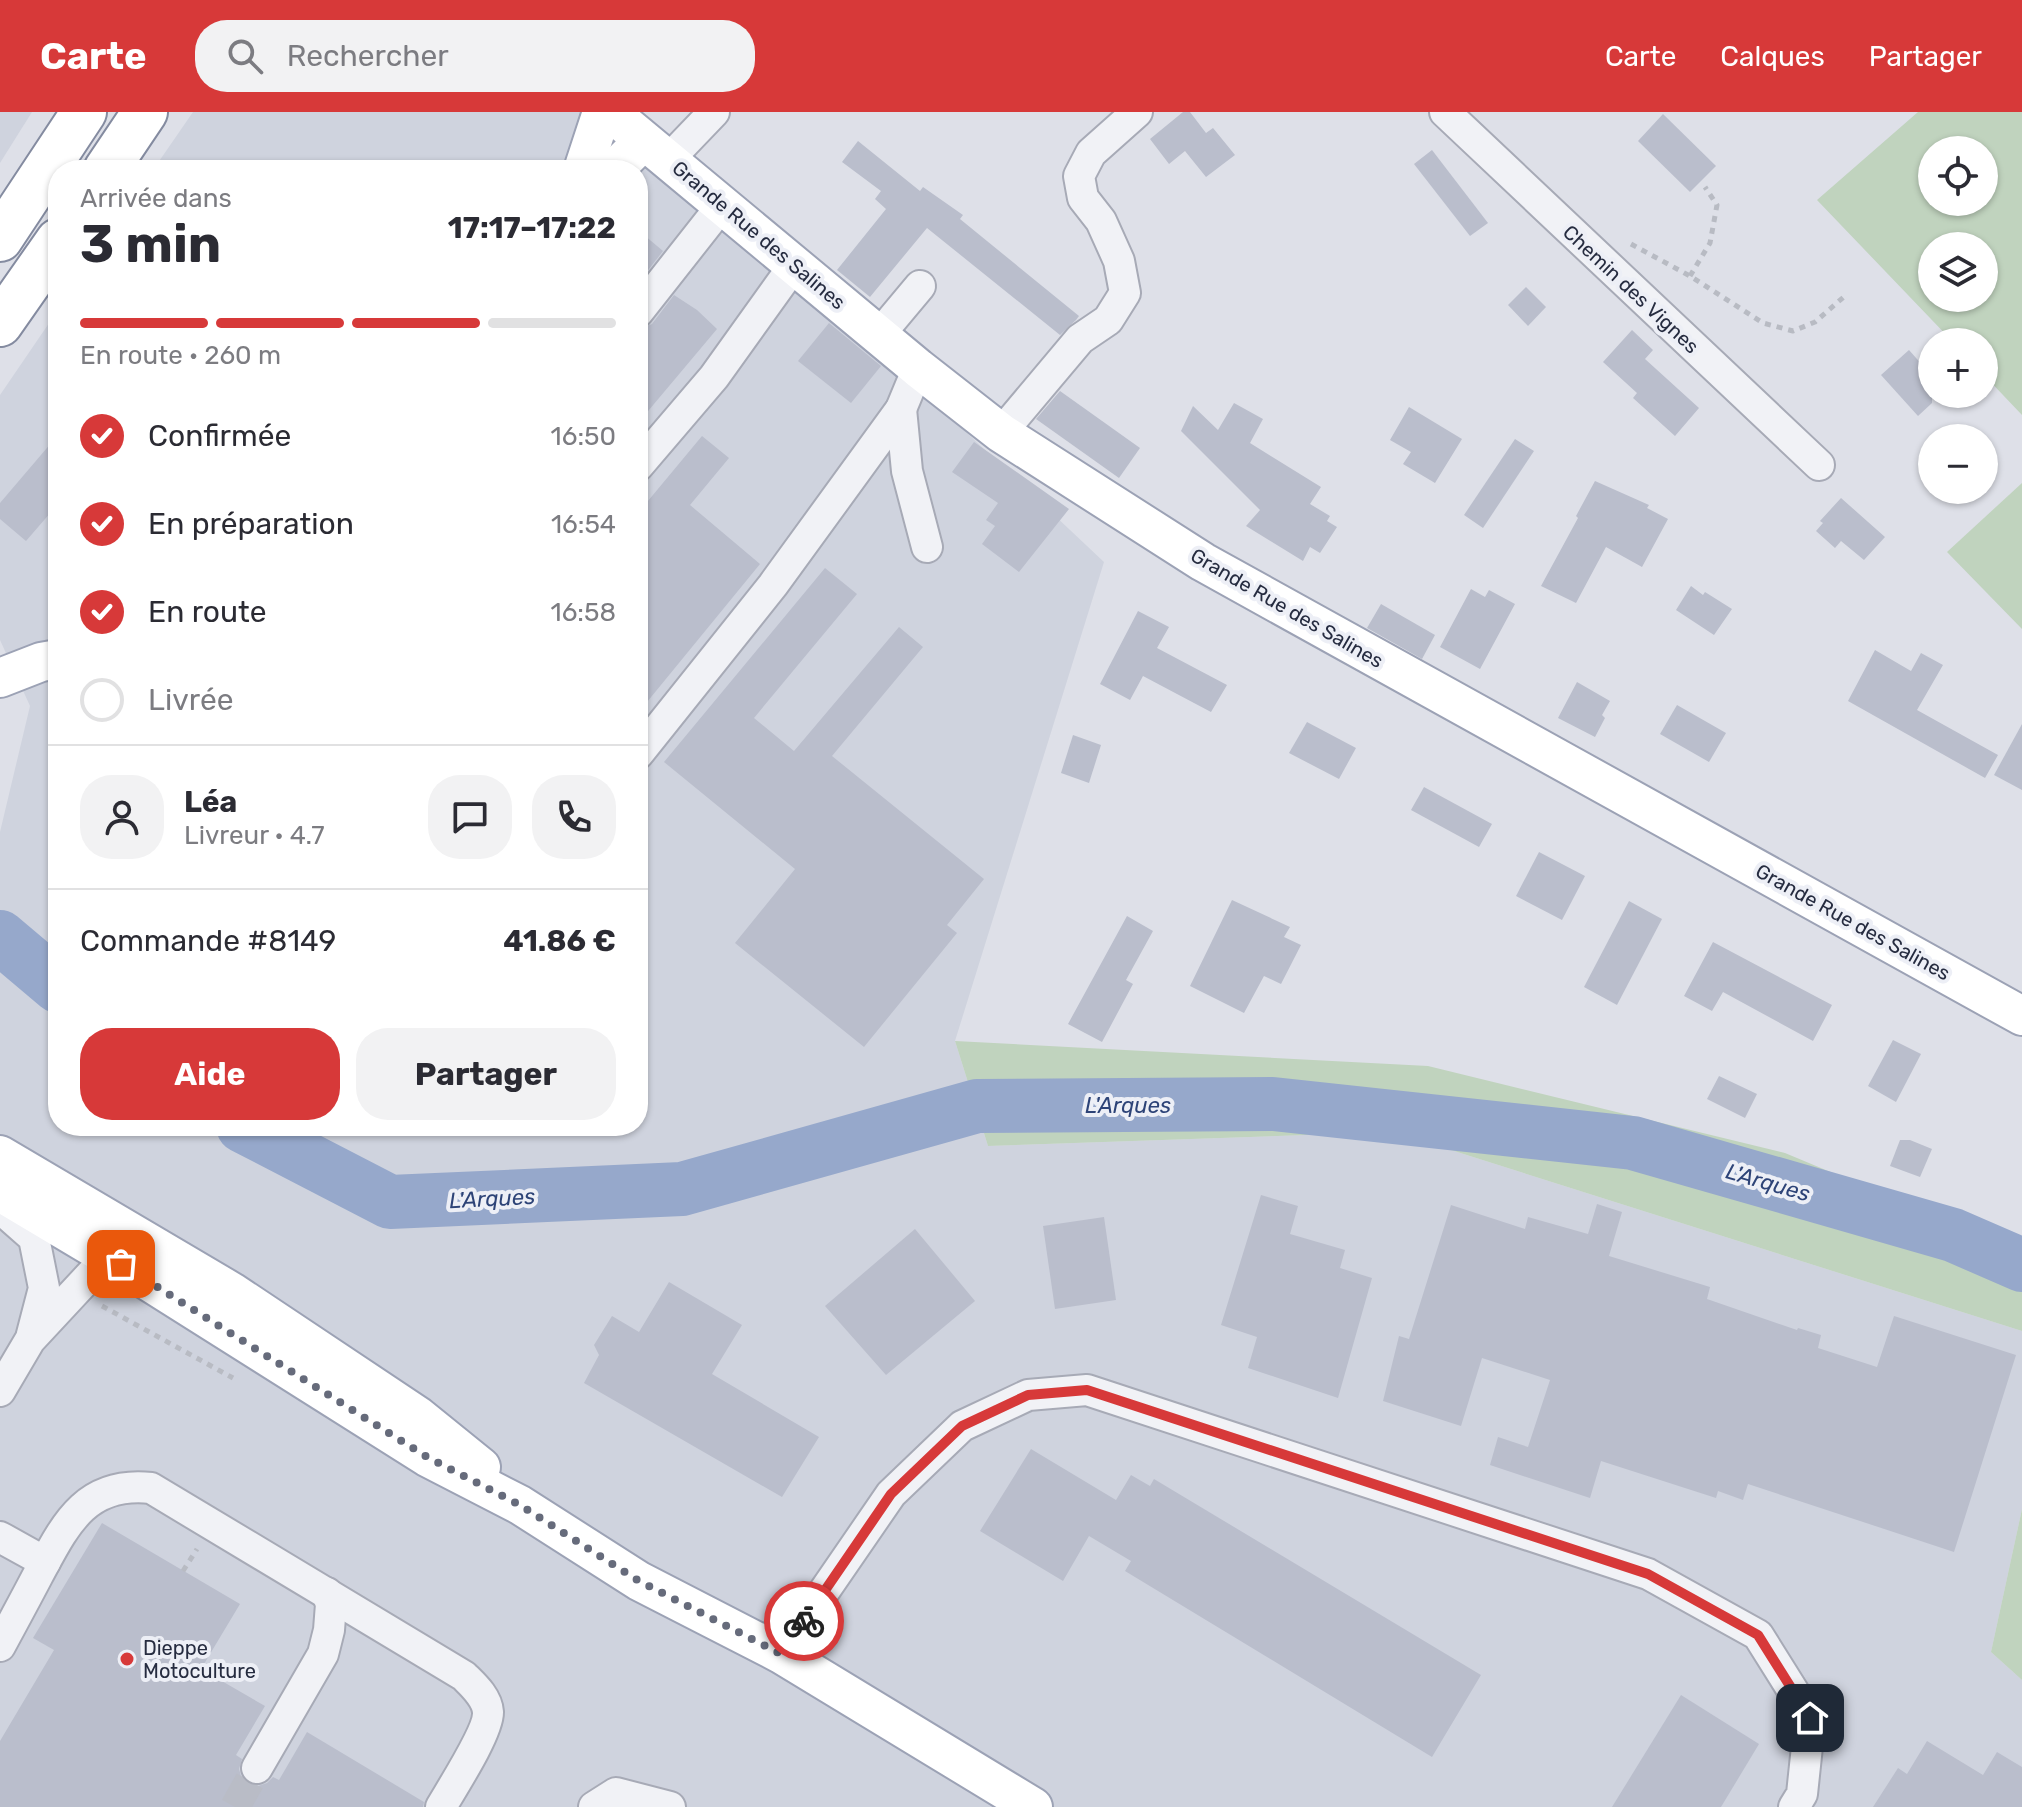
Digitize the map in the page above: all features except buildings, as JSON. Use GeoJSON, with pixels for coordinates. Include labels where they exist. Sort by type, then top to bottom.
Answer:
{"type":"FeatureCollection","features":[{"type":"Feature","properties":{"kind":"highway"},"geometry":{"type":"LineString","coordinates":[[52,160],[84,112]]}},
{"type":"Feature","properties":{"kind":"highway"},"geometry":{"type":"LineString","coordinates":[[113,160],[145,112]]}},
{"type":"Feature","properties":{"kind":"highway"},"geometry":{"type":"LineString","coordinates":[[0,239],[48,166]]}},
{"type":"Feature","properties":{"kind":"highway"},"geometry":{"type":"LineString","coordinates":[[0,324],[48,255]]}},
{"type":"Feature","properties":{"kind":"main road"},"geometry":{"type":"LineString","coordinates":[[586,160],[602,112]]}},
{"type":"Feature","properties":{"kind":"main road","name":"Grande Rue des Salines"},"geometry":{"type":"LineString","coordinates":[[610,112],[918,368],[1001,433],[1203,562],[2022,1016]]}},
{"type":"Feature","properties":{"kind":"main road"},"geometry":{"type":"LineString","coordinates":[[634,160],[655,150]]}},
{"type":"Feature","properties":{"kind":"main road"},"geometry":{"type":"LineString","coordinates":[[0,652],[48,660]]}},
{"type":"Feature","properties":{"kind":"main road"},"geometry":{"type":"LineString","coordinates":[[0,678],[48,660]]}},
{"type":"Feature","properties":{"kind":"main road"},"geometry":{"type":"LineString","coordinates":[[0,1155],[232,1292],[418,1416],[471,1458],[520,1505]]}},
{"type":"Feature","properties":{"kind":"main road"},"geometry":{"type":"LineString","coordinates":[[0,1192],[121,1264],[427,1457],[520,1505],[639,1581],[781,1654],[1033,1807]]}},
{"type":"Feature","properties":{"kind":"street"},"geometry":{"type":"LineString","coordinates":[[655,150],[714,112]]}},
{"type":"Feature","properties":{"kind":"street"},"geometry":{"type":"LineString","coordinates":[[1001,433],[1080,339],[1108,320],[1125,293],[1119,261],[1101,221],[1083,198],[1079,176],[1091,153],[1137,112]]}},
{"type":"Feature","properties":{"kind":"street","name":"Chemin des Vignes"},"geometry":{"type":"LineString","coordinates":[[1445,112],[1819,465]]}},
{"type":"Feature","properties":{"kind":"street"},"geometry":{"type":"LineString","coordinates":[[648,299],[723,204]]}},
{"type":"Feature","properties":{"kind":"street"},"geometry":{"type":"LineString","coordinates":[[648,454],[714,377],[795,264]]}},
{"type":"Feature","properties":{"kind":"street"},"geometry":{"type":"LineString","coordinates":[[879,335],[920,286]]}},
{"type":"Feature","properties":{"kind":"street"},"geometry":{"type":"LineString","coordinates":[[648,741],[773,585],[901,409],[918,368]]}},
{"type":"Feature","properties":{"kind":"street"},"geometry":{"type":"LineString","coordinates":[[901,409],[907,471],[927,547]]}},
{"type":"Feature","properties":{"kind":"street"},"geometry":{"type":"LineString","coordinates":[[0,1208],[34,1238],[44,1288],[30,1340]]}},
{"type":"Feature","properties":{"kind":"street"},"geometry":{"type":"LineString","coordinates":[[0,1391],[30,1340],[97,1268],[121,1264]]}},
{"type":"Feature","properties":{"kind":"street"},"geometry":{"type":"LineString","coordinates":[[781,1654],[891,1494],[962,1426],[1028,1395],[1087,1390],[1648,1574],[1758,1635],[1810,1718],[1802,1794],[1794,1807]]}},
{"type":"Feature","properties":{"kind":"street"},"geometry":{"type":"LineString","coordinates":[[0,1646],[67,1522],[93,1500],[130,1486],[151,1488],[464,1676],[484,1699],[488,1712],[484,1729],[441,1807]]}},
{"type":"Feature","properties":{"kind":"street"},"geometry":{"type":"LineString","coordinates":[[0,1537],[45,1562]]}},
{"type":"Feature","properties":{"kind":"street"},"geometry":{"type":"LineString","coordinates":[[257,1768],[323,1654],[331,1604],[327,1593]]}},
{"type":"Feature","properties":{"kind":"street"},"geometry":{"type":"LineString","coordinates":[[594,1807],[616,1793],[670,1807]]}},
{"type":"Feature","properties":{"kind":"path"},"geometry":{"type":"LineString","coordinates":[[1690,276],[1710,243],[1717,205],[1705,187]]}},
{"type":"Feature","properties":{"kind":"path"},"geometry":{"type":"LineString","coordinates":[[1622,239],[1690,276],[1763,323],[1793,331],[1815,322],[1846,295]]}},
{"type":"Feature","properties":{"kind":"shaded area"},"geometry":{"type":"Polygon","coordinates":[[[0,112],[32,112],[0,163],[0,112]]]}},
{"type":"Feature","properties":{"kind":"shaded area"},"geometry":{"type":"Polygon","coordinates":[[[193,112],[626,112],[1104,562],[955,1041],[988,1146],[1394,1132],[2022,1331],[2022,1509],[1991,1652],[2022,1680],[2022,1807],[0,1807],[0,832],[30,706],[0,640],[0,395],[48,325],[48,1136],[648,1136],[648,160],[160,160],[193,112]]]}},
{"type":"Feature","properties":{"kind":"green space"},"geometry":{"type":"Polygon","coordinates":[[[1918,112],[2022,112],[2022,415],[1998,390],[1998,328],[1940,328],[1924,312],[1998,312],[1998,232],[1918,232],[1918,305],[1817,200],[1918,112]]]}},
{"type":"Feature","properties":{"kind":"green space"},"geometry":{"type":"Polygon","coordinates":[[[2022,483],[2022,629],[1947,552],[2022,483]]]}},
{"type":"Feature","properties":{"kind":"green space"},"geometry":{"type":"Polygon","coordinates":[[[955,1041],[1428,1066],[1785,1153],[2022,1252],[2022,1331],[1394,1132],[988,1146],[955,1041]]]}},
{"type":"Feature","properties":{"kind":"green space"},"geometry":{"type":"Polygon","coordinates":[[[2022,1509],[2022,1680],[1991,1652],[2022,1509]]]}},
{"type":"Feature","properties":{"kind":"waterway","name":"L'Arques"},"geometry":{"type":"LineString","coordinates":[[0,937],[48,978]]}},
{"type":"Feature","properties":{"kind":"waterway","name":"L'Arques"},"geometry":{"type":"LineString","coordinates":[[262,1136],[390,1202],[682,1189],[977,1106],[1273,1104],[1633,1143],[1953,1235],[2022,1265]]}},
{"type":"Feature","properties":{"kind":"tunnel"},"geometry":{"type":"LineString","coordinates":[[235,1807],[257,1768]]}},
{"type":"Feature","properties":{"kind":"way so far"},"geometry":{"type":"LineString","coordinates":[[121,1264],[427,1457],[520,1505],[639,1581],[781,1654],[804,1621]]}},
{"type":"Feature","properties":{"kind":"place","name":"Dieppe Motoculture"},"geometry":{"type":"Point","coordinates":[127,1659]}},
{"type":"Feature","properties":{"kind":"route"},"geometry":{"type":"LineString","coordinates":[[804,1621],[891,1494],[962,1426],[1028,1395],[1087,1390],[1648,1574],[1758,1635],[1810,1718]]}}]}
